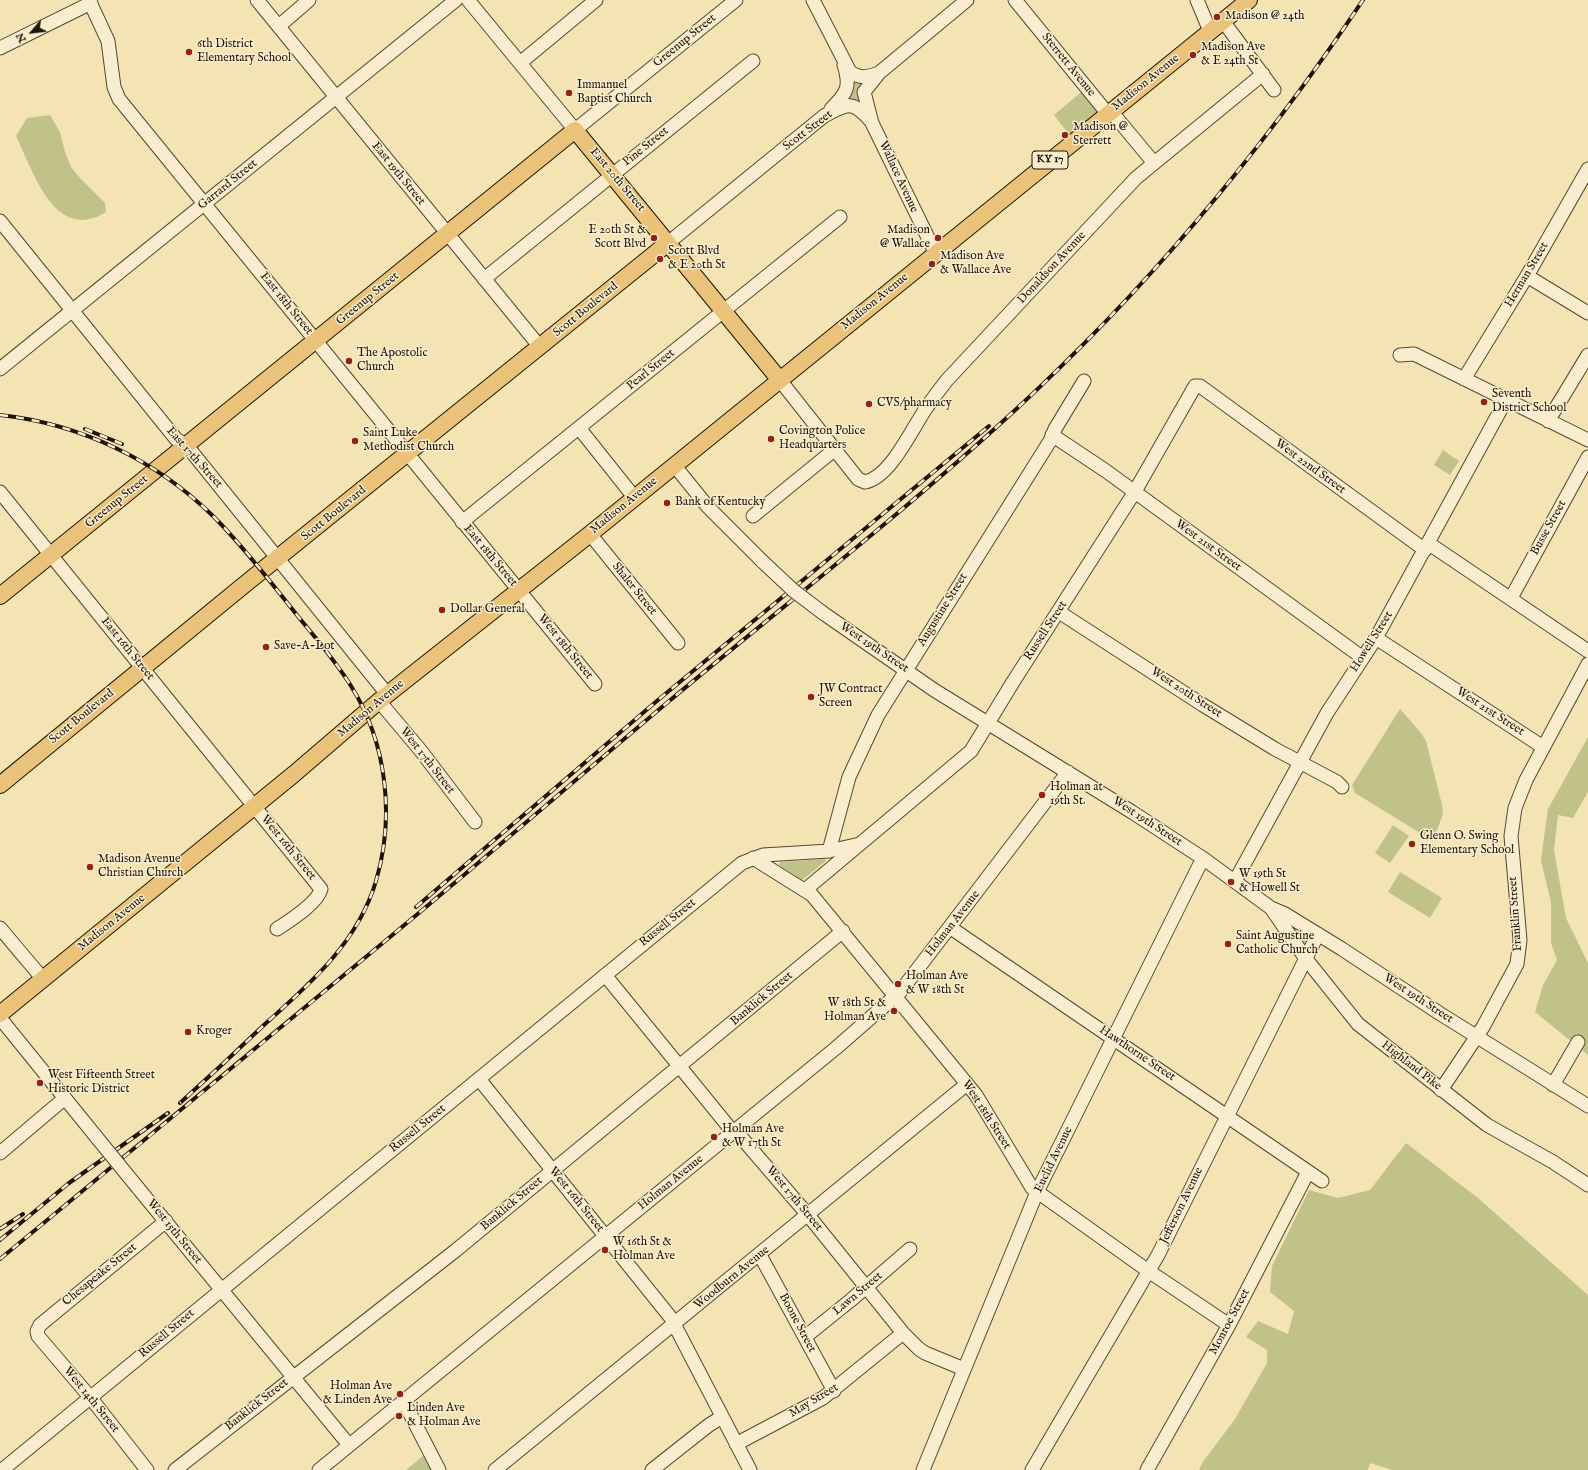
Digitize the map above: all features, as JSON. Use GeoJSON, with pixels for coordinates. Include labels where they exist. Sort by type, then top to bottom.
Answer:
{"type":"FeatureCollection","features":[{"type":"Feature","properties":{"kind":"main road","name":"Madison Avenue"},"geometry":{"type":"LineString","coordinates":[[0,1014],[255,806],[383,698],[590,534],[935,252],[1249,0]]}},
{"type":"Feature","properties":{"kind":"main road","name":"East 20th Street"},"geometry":{"type":"LineString","coordinates":[[576,130],[779,380]]}},
{"type":"Feature","properties":{"kind":"main road","name":"Greenup Street"},"geometry":{"type":"LineString","coordinates":[[0,596],[576,130]]}},
{"type":"Feature","properties":{"kind":"main road","name":"Scott Boulevard"},"geometry":{"type":"LineString","coordinates":[[0,785],[668,243]]}},
{"type":"Feature","properties":{"kind":"street","name":"East 19th Street"},"geometry":{"type":"LineString","coordinates":[[258,0],[540,347]]}},
{"type":"Feature","properties":{"kind":"street"},"geometry":{"type":"LineString","coordinates":[[279,26],[309,0]]}},
{"type":"Feature","properties":{"kind":"street","name":"Garrard Street"},"geometry":{"type":"LineString","coordinates":[[0,369],[456,0]]}},
{"type":"Feature","properties":{"kind":"street","name":"East 20th Street"},"geometry":{"type":"LineString","coordinates":[[468,0],[576,130]]}},
{"type":"Feature","properties":{"kind":"street"},"geometry":{"type":"LineString","coordinates":[[520,63],[596,0]]}},
{"type":"Feature","properties":{"kind":"street","name":"Greenup Street"},"geometry":{"type":"LineString","coordinates":[[576,130],[736,0]]}},
{"type":"Feature","properties":{"kind":"street"},"geometry":{"type":"LineString","coordinates":[[813,0],[850,72],[857,77],[866,78],[879,73]]}},
{"type":"Feature","properties":{"kind":"street"},"geometry":{"type":"LineString","coordinates":[[872,122],[866,107],[864,92],[879,73],[967,0]]}},
{"type":"Feature","properties":{"kind":"street","name":"Sterrett Avenue"},"geometry":{"type":"LineString","coordinates":[[1015,0],[1108,114],[1115,116],[1154,163]]}},
{"type":"Feature","properties":{"kind":"street"},"geometry":{"type":"LineString","coordinates":[[1197,0],[1210,31]]}},
{"type":"Feature","properties":{"kind":"street"},"geometry":{"type":"LineString","coordinates":[[0,47],[90,1]]}},
{"type":"Feature","properties":{"kind":"street","name":"East 18th Street"},"geometry":{"type":"LineString","coordinates":[[90,1],[108,41],[114,86],[119,99],[462,522],[519,590]]}},
{"type":"Feature","properties":{"kind":"street"},"geometry":{"type":"LineString","coordinates":[[1223,21],[1274,90]]}},
{"type":"Feature","properties":{"kind":"street"},"geometry":{"type":"LineString","coordinates":[[824,116],[839,100],[847,88],[848,82],[841,57]]}},
{"type":"Feature","properties":{"kind":"street","name":"Pine Street"},"geometry":{"type":"LineString","coordinates":[[484,279],[753,61]]}},
{"type":"Feature","properties":{"kind":"street","name":"Donaldson Avenue"},"geometry":{"type":"LineString","coordinates":[[834,450],[858,479],[865,482],[877,478],[897,454],[926,408],[947,380],[1131,184],[1154,163],[1263,74]]}},
{"type":"Feature","properties":{"kind":"street","name":"Scott Street"},"geometry":{"type":"LineString","coordinates":[[668,243],[824,116],[844,106],[851,105],[860,108],[872,122]]}},
{"type":"Feature","properties":{"kind":"street","name":"Wallace Avenue"},"geometry":{"type":"LineString","coordinates":[[872,122],[935,252]]}},
{"type":"Feature","properties":{"kind":"street","name":"Herman Street"},"geometry":{"type":"LineString","coordinates":[[1464,379],[1527,276],[1588,169]]}},
{"type":"Feature","properties":{"kind":"street","name":"Pearl Street"},"geometry":{"type":"LineString","coordinates":[[462,522],[840,217]]}},
{"type":"Feature","properties":{"kind":"street","name":"East 17th Street"},"geometry":{"type":"LineString","coordinates":[[0,221],[176,439],[187,446],[278,559],[383,698]]}},
{"type":"Feature","properties":{"kind":"street"},"geometry":{"type":"LineString","coordinates":[[1527,276],[1588,313]]}},
{"type":"Feature","properties":{"kind":"street"},"geometry":{"type":"LineString","coordinates":[[1400,355],[1414,354],[1588,440]]}},
{"type":"Feature","properties":{"kind":"street"},"geometry":{"type":"LineString","coordinates":[[1548,421],[1588,355]]}},
{"type":"Feature","properties":{"kind":"street"},"geometry":{"type":"LineString","coordinates":[[753,516],[834,450],[779,380]]}},
{"type":"Feature","properties":{"kind":"street","name":"Augustine Street"},"geometry":{"type":"LineString","coordinates":[[829,851],[849,776],[878,715],[1084,381]]}},
{"type":"Feature","properties":{"kind":"street","name":"Russell Street"},"geometry":{"type":"LineString","coordinates":[[805,890],[971,751],[1134,493],[1195,386]]}},
{"type":"Feature","properties":{"kind":"street","name":"West 22nd Street"},"geometry":{"type":"LineString","coordinates":[[1195,386],[1200,386],[1369,510],[1511,598],[1588,651]]}},
{"type":"Feature","properties":{"kind":"street","name":"Howell Street"},"geometry":{"type":"LineString","coordinates":[[1235,881],[1327,713],[1376,638],[1506,400]]}},
{"type":"Feature","properties":{"kind":"street"},"geometry":{"type":"LineString","coordinates":[[581,427],[583,433],[634,498]]}},
{"type":"Feature","properties":{"kind":"street","name":"West 21st Street"},"geometry":{"type":"LineString","coordinates":[[1052,435],[1081,454],[1363,658]]}},
{"type":"Feature","properties":{"kind":"street","name":"Busse Street"},"geometry":{"type":"LineString","coordinates":[[1511,598],[1588,458]]}},
{"type":"Feature","properties":{"kind":"street","name":"West 19th Street"},"geometry":{"type":"LineString","coordinates":[[674,465],[708,507],[763,562],[794,591],[823,613],[934,690],[1068,772],[1204,859],[1271,908],[1285,914],[1318,934],[1476,1037],[1588,1106]]}},
{"type":"Feature","properties":{"kind":"street","name":"East 16th Street"},"geometry":{"type":"LineString","coordinates":[[0,492],[255,806]]}},
{"type":"Feature","properties":{"kind":"street","name":"Shaler Street"},"geometry":{"type":"LineString","coordinates":[[590,534],[678,643]]}},
{"type":"Feature","properties":{"kind":"street","name":"West 18th Street"},"geometry":{"type":"LineString","coordinates":[[519,590],[595,684]]}},
{"type":"Feature","properties":{"kind":"street","name":"West 20th Street"},"geometry":{"type":"LineString","coordinates":[[1059,612],[1203,705],[1300,763],[1338,782],[1342,787]]}},
{"type":"Feature","properties":{"kind":"street","name":"West 21st Street"},"geometry":{"type":"LineString","coordinates":[[1376,638],[1543,748]]}},
{"type":"Feature","properties":{"kind":"street","name":"Franklin Street"},"geometry":{"type":"LineString","coordinates":[[1441,1090],[1476,1037],[1514,971],[1519,955],[1512,851],[1512,820],[1518,796],[1588,664]]}},
{"type":"Feature","properties":{"kind":"street","name":"West 17th Street"},"geometry":{"type":"LineString","coordinates":[[383,698],[475,822]]}},
{"type":"Feature","properties":{"kind":"street","name":"Holman Avenue"},"geometry":{"type":"LineString","coordinates":[[319,1470],[896,997],[951,928],[1068,772]]}},
{"type":"Feature","properties":{"kind":"street","name":"West 16th Street"},"geometry":{"type":"LineString","coordinates":[[255,806],[322,889],[320,895],[312,903],[276,930]]}},
{"type":"Feature","properties":{"kind":"street","name":"Russell Street"},"geometry":{"type":"LineString","coordinates":[[2,1470],[742,863],[763,855],[829,851],[860,844]]}},
{"type":"Feature","properties":{"kind":"street","name":"West 18th Street"},"geometry":{"type":"LineString","coordinates":[[753,858],[812,895],[976,1095],[1032,1188],[1147,1270],[1230,1325]]}},
{"type":"Feature","properties":{"kind":"street","name":"Euclid Avenue"},"geometry":{"type":"LineString","coordinates":[[922,1470],[1037,1192],[1204,859]]}},
{"type":"Feature","properties":{"kind":"street","name":"Highland Pike"},"geometry":{"type":"LineString","coordinates":[[1271,908],[1306,959],[1348,1014],[1358,1024],[1487,1125],[1553,1162],[1588,1185]]}},
{"type":"Feature","properties":{"kind":"street"},"geometry":{"type":"LineString","coordinates":[[0,928],[43,979]]}},
{"type":"Feature","properties":{"kind":"street","name":"Hawthorne Street"},"geometry":{"type":"LineString","coordinates":[[951,928],[1322,1181]]}},
{"type":"Feature","properties":{"kind":"street","name":"Banklick Street"},"geometry":{"type":"LineString","coordinates":[[175,1470],[455,1251],[843,932]]}},
{"type":"Feature","properties":{"kind":"street","name":"Jefferson Avenue"},"geometry":{"type":"LineString","coordinates":[[1032,1470],[1147,1270],[1158,1255],[1318,934]]}},
{"type":"Feature","properties":{"kind":"street","name":"West 17th Street"},"geometry":{"type":"LineString","coordinates":[[605,975],[733,1132],[740,1136],[808,1215],[903,1333],[918,1349],[964,1369]]}},
{"type":"Feature","properties":{"kind":"street","name":"West 15th Street"},"geometry":{"type":"LineString","coordinates":[[0,1018],[349,1445]]}},
{"type":"Feature","properties":{"kind":"street"},"geometry":{"type":"LineString","coordinates":[[1553,1085],[1578,1042]]}},
{"type":"Feature","properties":{"kind":"street","name":"West 16th Street"},"geometry":{"type":"LineString","coordinates":[[479,1079],[667,1312],[750,1470]]}},
{"type":"Feature","properties":{"kind":"street","name":"Woodburn Avenue"},"geometry":{"type":"LineString","coordinates":[[495,1470],[760,1255],[967,1084]]}},
{"type":"Feature","properties":{"kind":"street"},"geometry":{"type":"LineString","coordinates":[[0,1152],[65,1098]]}},
{"type":"Feature","properties":{"kind":"street","name":"Monroe Street"},"geometry":{"type":"LineString","coordinates":[[1147,1470],[1230,1325],[1308,1172]]}},
{"type":"Feature","properties":{"kind":"street","name":"Chesapeake Street"},"geometry":{"type":"LineString","coordinates":[[37,1331],[40,1325],[166,1221]]}},
{"type":"Feature","properties":{"kind":"street","name":"Lawn Street"},"geometry":{"type":"LineString","coordinates":[[805,1337],[867,1287],[910,1249]]}},
{"type":"Feature","properties":{"kind":"street","name":"Boone Street"},"geometry":{"type":"LineString","coordinates":[[760,1255],[834,1391]]}},
{"type":"Feature","properties":{"kind":"street","name":"West 14th Street"},"geometry":{"type":"LineString","coordinates":[[37,1331],[38,1336],[90,1397],[147,1470]]}},
{"type":"Feature","properties":{"kind":"street","name":"May Street"},"geometry":{"type":"LineString","coordinates":[[736,1444],[834,1391],[903,1333]]}},
{"type":"Feature","properties":{"kind":"street"},"geometry":{"type":"LineString","coordinates":[[403,1400],[439,1470]]}},
{"type":"Feature","properties":{"kind":"street"},"geometry":{"type":"LineString","coordinates":[[652,1470],[709,1425],[722,1418]]}},
{"type":"Feature","properties":{"kind":"green space"},"geometry":{"type":"Polygon","coordinates":[[[846,72],[869,85],[866,107],[839,100],[846,72]]]}},
{"type":"Feature","properties":{"kind":"green space"},"geometry":{"type":"Polygon","coordinates":[[[1086,88],[1108,114],[1074,141],[1054,115],[1086,88]]]}},
{"type":"Feature","properties":{"kind":"green space"},"geometry":{"type":"Polygon","coordinates":[[[50,115],[60,132],[65,152],[71,167],[105,203],[106,212],[88,219],[73,219],[60,211],[48,199],[38,184],[16,136],[27,118],[50,115]]]}},
{"type":"Feature","properties":{"kind":"green space"},"geometry":{"type":"Polygon","coordinates":[[[1443,450],[1459,461],[1450,475],[1434,465],[1443,450]]]}},
{"type":"Feature","properties":{"kind":"green space"},"geometry":{"type":"Polygon","coordinates":[[[1400,709],[1426,741],[1442,805],[1443,814],[1433,841],[1355,793],[1352,785],[1400,709]]]}},
{"type":"Feature","properties":{"kind":"green space"},"geometry":{"type":"Polygon","coordinates":[[[1588,737],[1588,792],[1573,818],[1558,815],[1554,850],[1566,918],[1588,963],[1588,1055],[1535,1012],[1543,985],[1557,960],[1551,943],[1551,902],[1541,861],[1548,809],[1588,737]]]}},
{"type":"Feature","properties":{"kind":"green space"},"geometry":{"type":"Polygon","coordinates":[[[1393,825],[1409,836],[1390,863],[1375,853],[1393,825]]]}},
{"type":"Feature","properties":{"kind":"green space"},"geometry":{"type":"Polygon","coordinates":[[[825,859],[826,861],[802,880],[779,865],[780,862],[825,859]]]}},
{"type":"Feature","properties":{"kind":"green space"},"geometry":{"type":"Polygon","coordinates":[[[1400,872],[1442,898],[1430,918],[1388,892],[1400,872]]]}},
{"type":"Feature","properties":{"kind":"green space"},"geometry":{"type":"Polygon","coordinates":[[[1295,926],[1309,937],[1306,944],[1303,944],[1292,929],[1295,926]]]}},
{"type":"Feature","properties":{"kind":"green space"},"geometry":{"type":"Polygon","coordinates":[[[1406,1143],[1478,1198],[1588,1295],[1588,1470],[1392,1470],[1370,1463],[1368,1470],[1199,1470],[1202,1463],[1235,1419],[1267,1363],[1267,1350],[1246,1337],[1258,1321],[1288,1334],[1294,1311],[1270,1292],[1272,1266],[1309,1190],[1338,1198],[1370,1190],[1406,1143]]]}},
{"type":"Feature","properties":{"kind":"green space"},"geometry":{"type":"Polygon","coordinates":[[[429,1451],[439,1470],[406,1470],[429,1451]]]}},
{"type":"Feature","properties":{"kind":"railway"},"geometry":{"type":"LineString","coordinates":[[0,1259],[460,879],[668,702],[885,524],[1012,413],[1109,318],[1200,217],[1285,111],[1363,0]]}},
{"type":"Feature","properties":{"kind":"railway"},"geometry":{"type":"LineString","coordinates":[[0,415],[59,427],[88,436],[116,448],[167,478],[214,517],[262,571],[337,665],[363,708],[373,732],[380,756],[386,806],[382,857],[376,881],[368,903],[358,923],[345,942],[316,977],[180,1103]]}},
{"type":"Feature","properties":{"kind":"railway"},"geometry":{"type":"LineString","coordinates":[[416,907],[658,700],[989,426]]}},
{"type":"Feature","properties":{"kind":"railway"},"geometry":{"type":"LineString","coordinates":[[85,429],[122,444]]}},
{"type":"Feature","properties":{"kind":"railway"},"geometry":{"type":"LineString","coordinates":[[0,1240],[69,1183],[168,1113]]}},
{"type":"Feature","properties":{"kind":"railway"},"geometry":{"type":"LineString","coordinates":[[0,1229],[23,1214]]}},
{"type":"Feature","properties":{"kind":"place","name":"Madison @ 24th"},"geometry":{"type":"Point","coordinates":[1217,17]}},
{"type":"Feature","properties":{"kind":"place","name":"6th District Elementary School"},"geometry":{"type":"Point","coordinates":[189,52]}},
{"type":"Feature","properties":{"kind":"place","name":"Madison Ave & E 24th St"},"geometry":{"type":"Point","coordinates":[1193,55]}},
{"type":"Feature","properties":{"kind":"place","name":"Immanuel Baptist Church"},"geometry":{"type":"Point","coordinates":[569,93]}},
{"type":"Feature","properties":{"kind":"place","name":"Madison @ Sterrett"},"geometry":{"type":"Point","coordinates":[1065,135]}},
{"type":"Feature","properties":{"kind":"place","name":"E 20th St & Scott Blvd"},"geometry":{"type":"Point","coordinates":[654,238]}},
{"type":"Feature","properties":{"kind":"place","name":"Madison @ Wallace"},"geometry":{"type":"Point","coordinates":[938,238]}},
{"type":"Feature","properties":{"kind":"place","name":"Scott Blvd & E 20th St"},"geometry":{"type":"Point","coordinates":[660,259]}},
{"type":"Feature","properties":{"kind":"place","name":"Madison Ave & Wallace Ave"},"geometry":{"type":"Point","coordinates":[932,264]}},
{"type":"Feature","properties":{"kind":"place","name":"The Apostolic Church"},"geometry":{"type":"Point","coordinates":[349,361]}},
{"type":"Feature","properties":{"kind":"place","name":"Seventh District School"},"geometry":{"type":"Point","coordinates":[1484,402]}},
{"type":"Feature","properties":{"kind":"place","name":"CVS/pharmacy"},"geometry":{"type":"Point","coordinates":[869,404]}},
{"type":"Feature","properties":{"kind":"place","name":"Covington Police Headquarters"},"geometry":{"type":"Point","coordinates":[771,439]}},
{"type":"Feature","properties":{"kind":"place","name":"Saint Luke Methodist Church"},"geometry":{"type":"Point","coordinates":[355,441]}},
{"type":"Feature","properties":{"kind":"place","name":"Bank of Kentucky"},"geometry":{"type":"Point","coordinates":[667,503]}},
{"type":"Feature","properties":{"kind":"place","name":"Dollar General"},"geometry":{"type":"Point","coordinates":[442,610]}},
{"type":"Feature","properties":{"kind":"place","name":"Save-A-Lot"},"geometry":{"type":"Point","coordinates":[266,647]}},
{"type":"Feature","properties":{"kind":"place","name":"JW Contract Screen"},"geometry":{"type":"Point","coordinates":[811,697]}},
{"type":"Feature","properties":{"kind":"place","name":"Holman at 19th St."},"geometry":{"type":"Point","coordinates":[1042,795]}},
{"type":"Feature","properties":{"kind":"place","name":"Glenn O. Swing Elementary School"},"geometry":{"type":"Point","coordinates":[1412,844]}},
{"type":"Feature","properties":{"kind":"place","name":"Madison Avenue Christian Church"},"geometry":{"type":"Point","coordinates":[90,867]}},
{"type":"Feature","properties":{"kind":"place","name":"W 19th St & Howell St"},"geometry":{"type":"Point","coordinates":[1231,882]}},
{"type":"Feature","properties":{"kind":"place","name":"Saint Augustine Catholic Church"},"geometry":{"type":"Point","coordinates":[1228,944]}},
{"type":"Feature","properties":{"kind":"place","name":"Holman Ave & W 18th St"},"geometry":{"type":"Point","coordinates":[898,984]}},
{"type":"Feature","properties":{"kind":"place","name":"W 18th St & Holman Ave"},"geometry":{"type":"Point","coordinates":[894,1011]}},
{"type":"Feature","properties":{"kind":"place","name":"Kroger"},"geometry":{"type":"Point","coordinates":[188,1032]}},
{"type":"Feature","properties":{"kind":"place","name":"West Fifteenth Street Historic District"},"geometry":{"type":"Point","coordinates":[40,1083]}},
{"type":"Feature","properties":{"kind":"place","name":"Holman Ave & W 17th St"},"geometry":{"type":"Point","coordinates":[714,1137]}},
{"type":"Feature","properties":{"kind":"place","name":"W 16th St & Holman Ave"},"geometry":{"type":"Point","coordinates":[605,1250]}},
{"type":"Feature","properties":{"kind":"place","name":"Holman Ave & Linden Ave"},"geometry":{"type":"Point","coordinates":[400,1394]}},
{"type":"Feature","properties":{"kind":"place","name":"Linden Ave & Holman Ave"},"geometry":{"type":"Point","coordinates":[399,1416]}}]}
